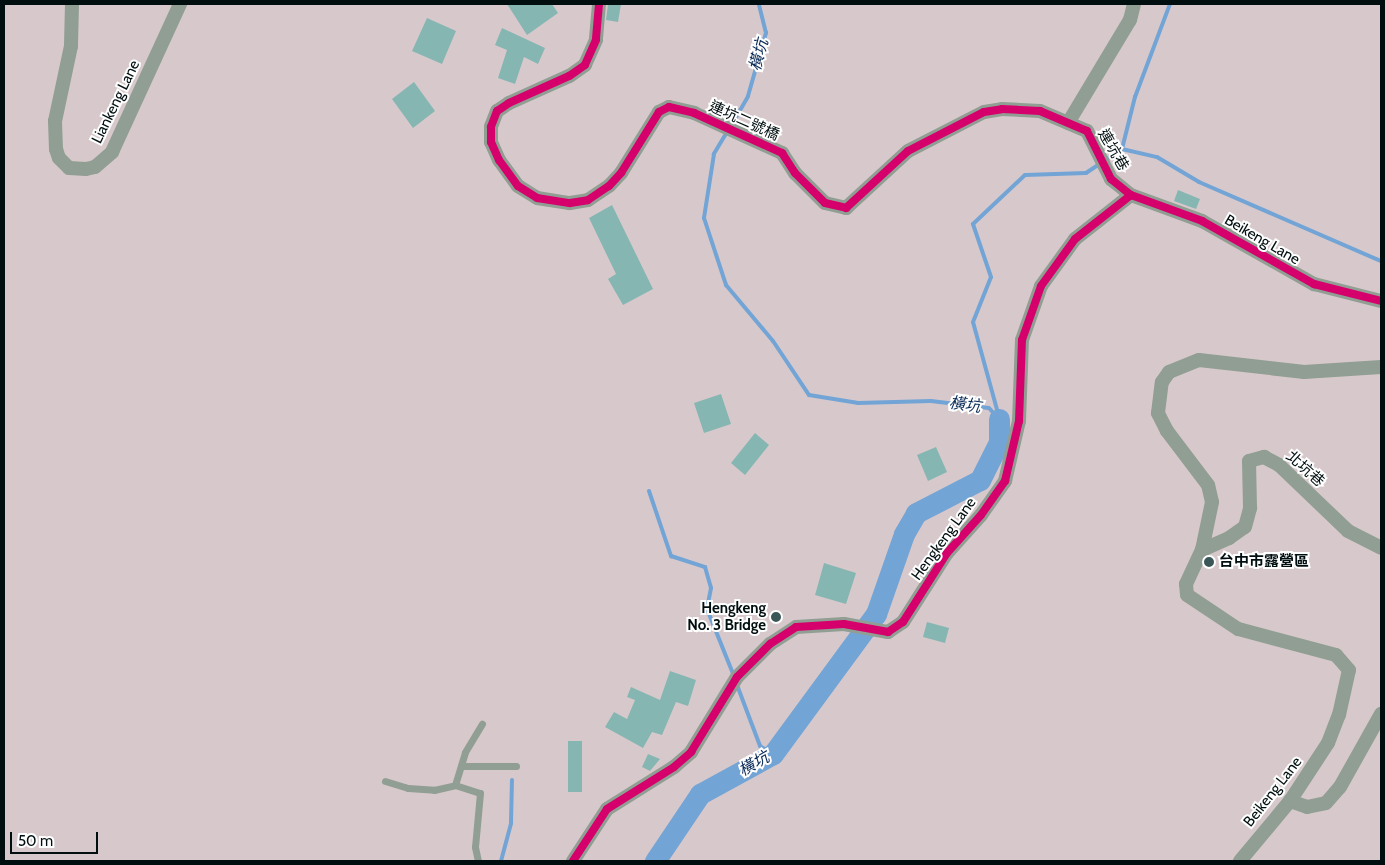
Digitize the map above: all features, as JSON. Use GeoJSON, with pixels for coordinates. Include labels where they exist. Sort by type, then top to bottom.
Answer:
{"type":"FeatureCollection","features":[{"type":"Feature","properties":{"kind":"street","name":"Liankeng Lane"},"geometry":{"type":"LineString","coordinates":[[72,4],[71,46],[55,121],[56,149],[59,158],[69,168],[86,169],[95,167],[112,152],[180,4]]}},
{"type":"Feature","properties":{"kind":"street","name":"連坑二號橋"},"geometry":{"type":"LineString","coordinates":[[599,4],[596,40],[585,65],[569,76],[497,111],[491,127],[491,142],[499,160],[518,186],[537,198],[570,203],[588,200],[621,173],[659,112],[669,107],[694,113],[782,153]]}},
{"type":"Feature","properties":{"kind":"street"},"geometry":{"type":"LineString","coordinates":[[1068,123],[1130,20],[1134,4]]}},
{"type":"Feature","properties":{"kind":"street","name":"連坑巷"},"geometry":{"type":"LineString","coordinates":[[782,153],[795,173],[825,203],[846,208],[908,151],[984,112],[1002,109],[1040,111],[1087,131],[1111,179],[1131,195]]}},
{"type":"Feature","properties":{"kind":"street","name":"Beikeng Lane"},"geometry":{"type":"LineString","coordinates":[[1131,195],[1202,221],[1314,284],[1381,302]]}},
{"type":"Feature","properties":{"kind":"street","name":"Hengkeng Lane"},"geometry":{"type":"LineString","coordinates":[[573,861],[607,809],[674,767],[691,752],[737,677],[770,644],[796,628],[844,624],[888,632],[903,622],[946,553],[981,515],[1005,480],[1019,421],[1022,340],[1041,286],[1075,240],[1131,195]]}},
{"type":"Feature","properties":{"kind":"street","name":"Beikeng Lane"},"geometry":{"type":"LineString","coordinates":[[1240,861],[1290,801],[1328,743],[1340,715],[1349,670],[1336,655],[1238,629],[1187,595],[1186,584],[1202,550],[1212,502],[1208,486],[1185,457],[1158,412],[1161,388],[1169,372],[1199,360],[1304,372],[1381,367]]}},
{"type":"Feature","properties":{"kind":"street","name":"北坑巷"},"geometry":{"type":"LineString","coordinates":[[1202,550],[1229,538],[1245,527],[1250,508],[1249,461],[1264,457],[1279,465],[1348,531],[1381,548]]}},
{"type":"Feature","properties":{"kind":"street"},"geometry":{"type":"LineString","coordinates":[[1290,801],[1307,807],[1326,803],[1340,787],[1381,714]]}},
{"type":"Feature","properties":{"kind":"lane"},"geometry":{"type":"LineString","coordinates":[[455,785],[465,752],[482,724]]}},
{"type":"Feature","properties":{"kind":"lane"},"geometry":{"type":"LineString","coordinates":[[461,766],[516,766]]}},
{"type":"Feature","properties":{"kind":"lane"},"geometry":{"type":"LineString","coordinates":[[385,782],[408,788],[434,790],[455,785],[480,793],[475,848],[478,861]]}},
{"type":"Feature","properties":{"kind":"shaded area"},"geometry":{"type":"Polygon","coordinates":[[[4,4],[1381,4],[1381,861],[4,861],[4,4]]]}},
{"type":"Feature","properties":{"kind":"building"},"geometry":{"type":"Polygon","coordinates":[[[507,4],[552,4],[558,13],[527,35],[507,4]]]}},
{"type":"Feature","properties":{"kind":"building"},"geometry":{"type":"Polygon","coordinates":[[[608,4],[621,4],[618,22],[606,20],[608,4]]]}},
{"type":"Feature","properties":{"kind":"building"},"geometry":{"type":"Polygon","coordinates":[[[427,18],[456,31],[442,64],[412,51],[427,18]]]}},
{"type":"Feature","properties":{"kind":"building"},"geometry":{"type":"Polygon","coordinates":[[[502,28],[545,48],[538,64],[524,57],[515,84],[498,78],[507,50],[495,45],[502,28]]]}},
{"type":"Feature","properties":{"kind":"building"},"geometry":{"type":"Polygon","coordinates":[[[414,82],[435,111],[413,128],[392,99],[414,82]]]}},
{"type":"Feature","properties":{"kind":"building"},"geometry":{"type":"Polygon","coordinates":[[[1178,190],[1200,199],[1196,209],[1174,201],[1178,190]]]}},
{"type":"Feature","properties":{"kind":"building"},"geometry":{"type":"Polygon","coordinates":[[[612,205],[653,289],[623,305],[608,279],[616,274],[589,218],[612,205]]]}},
{"type":"Feature","properties":{"kind":"building"},"geometry":{"type":"Polygon","coordinates":[[[721,394],[731,424],[704,433],[694,403],[721,394]]]}},
{"type":"Feature","properties":{"kind":"building"},"geometry":{"type":"Polygon","coordinates":[[[755,433],[769,445],[745,475],[731,463],[755,433]]]}},
{"type":"Feature","properties":{"kind":"building"},"geometry":{"type":"Polygon","coordinates":[[[936,447],[947,472],[928,481],[917,455],[936,447]]]}},
{"type":"Feature","properties":{"kind":"building"},"geometry":{"type":"Polygon","coordinates":[[[824,563],[856,573],[846,604],[815,595],[824,563]]]}},
{"type":"Feature","properties":{"kind":"building"},"geometry":{"type":"Polygon","coordinates":[[[927,622],[949,628],[945,643],[923,637],[927,622]]]}},
{"type":"Feature","properties":{"kind":"building"},"geometry":{"type":"Polygon","coordinates":[[[670,671],[696,680],[688,706],[676,702],[662,735],[652,732],[643,748],[605,727],[614,712],[627,719],[635,700],[627,697],[631,687],[660,700],[670,671]]]}},
{"type":"Feature","properties":{"kind":"building"},"geometry":{"type":"Polygon","coordinates":[[[568,741],[582,741],[582,792],[568,792],[568,741]]]}},
{"type":"Feature","properties":{"kind":"building"},"geometry":{"type":"Polygon","coordinates":[[[648,754],[660,759],[650,771],[642,767],[648,754]]]}},
{"type":"Feature","properties":{"kind":"waterway","name":"橫坑"},"geometry":{"type":"LineString","coordinates":[[731,126],[748,96],[766,33],[759,4]]}},
{"type":"Feature","properties":{"kind":"waterway"},"geometry":{"type":"LineString","coordinates":[[999,417],[973,322],[991,277],[973,224],[1025,175],[1086,173],[1122,149],[1135,97],[1170,4]]}},
{"type":"Feature","properties":{"kind":"waterway","name":"橫坑"},"geometry":{"type":"LineString","coordinates":[[727,132],[714,154],[704,218],[726,285],[773,341],[809,395],[858,403],[931,401],[989,408],[999,419]]}},
{"type":"Feature","properties":{"kind":"waterway"},"geometry":{"type":"LineString","coordinates":[[1122,149],[1157,157],[1199,182],[1381,261]]}},
{"type":"Feature","properties":{"kind":"waterway","name":"橫坑"},"geometry":{"type":"LineString","coordinates":[[655,861],[700,794],[773,754],[876,614],[904,534],[916,513],[980,480],[999,442],[999,419]]}},
{"type":"Feature","properties":{"kind":"waterway"},"geometry":{"type":"LineString","coordinates":[[649,491],[671,556],[705,567],[711,588],[707,609],[734,676]]}},
{"type":"Feature","properties":{"kind":"waterway"},"geometry":{"type":"LineString","coordinates":[[737,685],[760,746],[773,754]]}},
{"type":"Feature","properties":{"kind":"waterway"},"geometry":{"type":"LineString","coordinates":[[501,861],[511,823],[512,780]]}},
{"type":"Feature","properties":{"kind":"cycle path"},"geometry":{"type":"LineString","coordinates":[[599,4],[596,40],[585,65],[569,76],[509,103],[497,111],[491,127],[491,142],[499,160],[518,186],[537,198],[570,203],[588,200],[609,186],[621,173],[659,112],[669,107],[694,113],[782,153],[795,173],[825,203],[846,208],[908,151],[984,112],[1002,109],[1040,111],[1087,131],[1111,179],[1131,195],[1202,221],[1314,284],[1381,301]]}},
{"type":"Feature","properties":{"kind":"cycle path"},"geometry":{"type":"LineString","coordinates":[[573,861],[607,809],[674,767],[691,752],[737,677],[770,644],[796,627],[844,624],[888,632],[903,622],[947,553],[981,515],[1005,481],[1019,421],[1022,340],[1041,286],[1075,239],[1131,195]]}},
{"type":"Feature","properties":{"kind":"place","name":"台中市露營區"},"geometry":{"type":"Point","coordinates":[1209,562]}},
{"type":"Feature","properties":{"kind":"place","name":"Hengkeng No. 3 Bridge"},"geometry":{"type":"Point","coordinates":[776,617]}}]}
